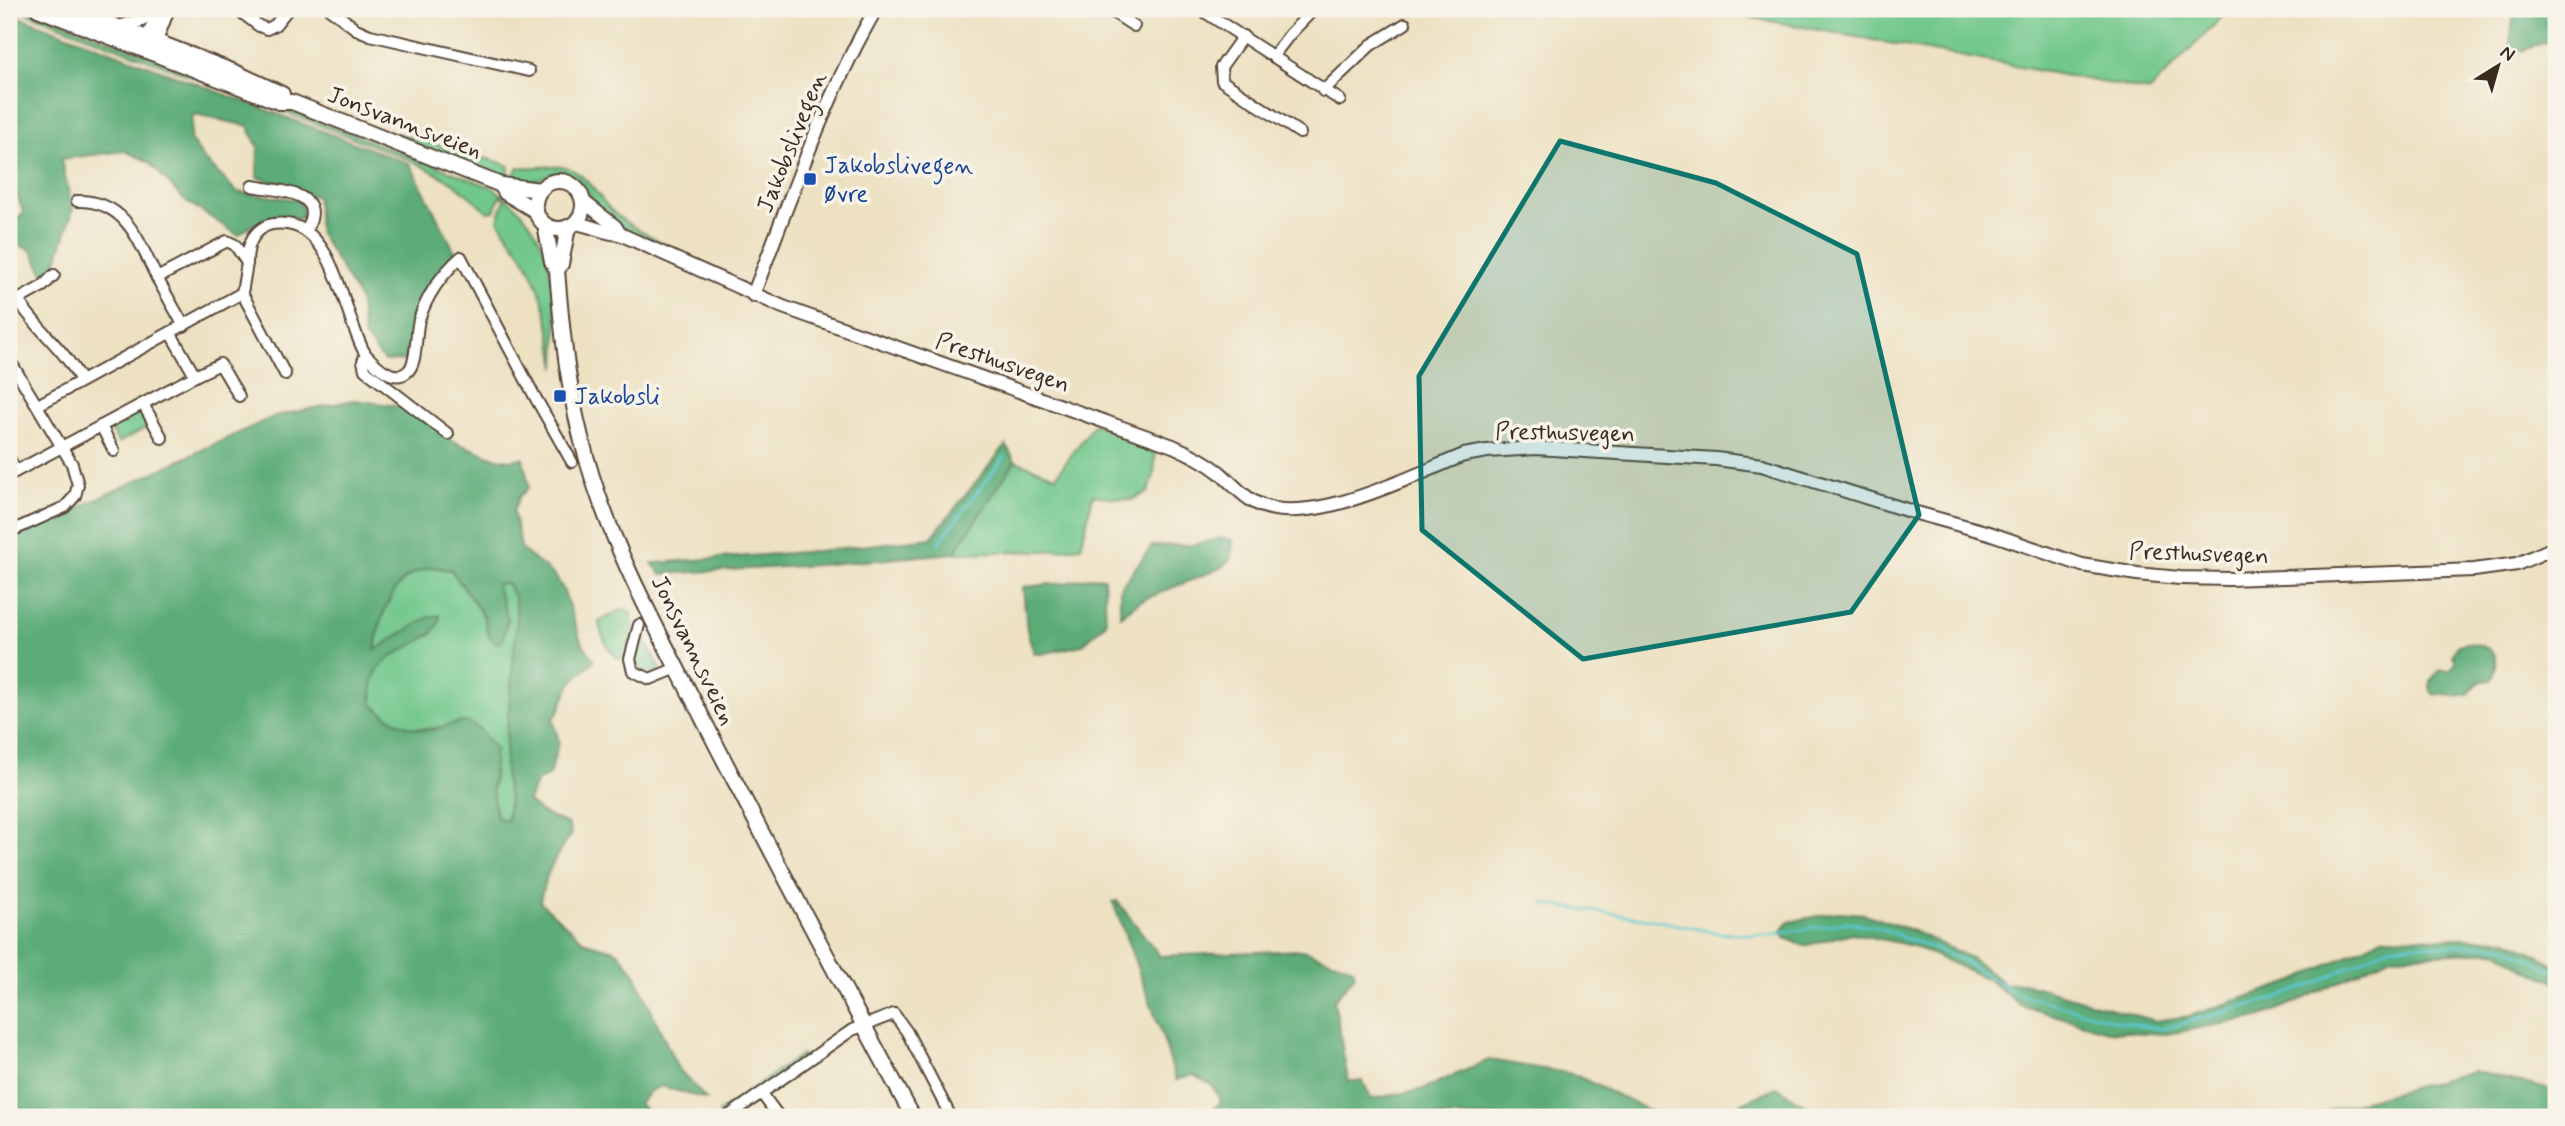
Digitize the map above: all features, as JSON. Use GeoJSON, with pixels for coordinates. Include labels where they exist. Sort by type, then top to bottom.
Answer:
{"type":"FeatureCollection","features":[{"type":"Feature","properties":{"kind":"main road","name":"Jonsvannsveien"},"geometry":{"type":"LineString","coordinates":[[38,9],[237,73],[282,94],[292,102],[501,185],[540,190]]}},
{"type":"Feature","properties":{"kind":"main road","name":"Jonsvannsveien"},"geometry":{"type":"LineString","coordinates":[[72,9],[120,27],[151,44]]}},
{"type":"Feature","properties":{"kind":"main road"},"geometry":{"type":"LineString","coordinates":[[565,181],[577,189],[583,201],[583,209],[572,225],[561,229],[545,225],[534,204],[540,190],[551,182],[565,181]]}},
{"type":"Feature","properties":{"kind":"main road","name":"Jonsvannsveien"},"geometry":{"type":"LineString","coordinates":[[501,185],[506,193],[536,211]]}},
{"type":"Feature","properties":{"kind":"main road","name":"Jonsvannsveien"},"geometry":{"type":"LineString","coordinates":[[545,225],[552,262],[557,270],[563,346],[570,391],[588,463],[615,540],[677,668],[914,1117]]}},
{"type":"Feature","properties":{"kind":"main road","name":"Jonsvannsveien"},"geometry":{"type":"LineString","coordinates":[[557,270],[572,225]]}},
{"type":"Feature","properties":{"kind":"street"},"geometry":{"type":"LineString","coordinates":[[120,27],[141,20],[153,9]]}},
{"type":"Feature","properties":{"kind":"street"},"geometry":{"type":"LineString","coordinates":[[151,44],[159,9]]}},
{"type":"Feature","properties":{"kind":"street"},"geometry":{"type":"LineString","coordinates":[[151,44],[168,9]]}},
{"type":"Feature","properties":{"kind":"street"},"geometry":{"type":"LineString","coordinates":[[237,9],[267,29],[275,25],[288,9]]}},
{"type":"Feature","properties":{"kind":"street"},"geometry":{"type":"LineString","coordinates":[[330,9],[356,29],[370,35],[529,71]]}},
{"type":"Feature","properties":{"kind":"street","name":"Jakobslivegen"},"geometry":{"type":"LineString","coordinates":[[753,295],[846,62],[876,9]]}},
{"type":"Feature","properties":{"kind":"street"},"geometry":{"type":"LineString","coordinates":[[1108,9],[1134,26]]}},
{"type":"Feature","properties":{"kind":"street"},"geometry":{"type":"LineString","coordinates":[[1200,9],[1340,100]]}},
{"type":"Feature","properties":{"kind":"street"},"geometry":{"type":"LineString","coordinates":[[1273,56],[1314,9]]}},
{"type":"Feature","properties":{"kind":"street"},"geometry":{"type":"LineString","coordinates":[[1323,91],[1371,45],[1405,24]]}},
{"type":"Feature","properties":{"kind":"street"},"geometry":{"type":"LineString","coordinates":[[1242,36],[1221,67],[1222,81],[1300,133]]}},
{"type":"Feature","properties":{"kind":"street"},"geometry":{"type":"LineString","coordinates":[[252,186],[295,194],[307,200],[313,214],[306,231]]}},
{"type":"Feature","properties":{"kind":"street"},"geometry":{"type":"LineString","coordinates":[[77,201],[98,202],[119,213],[131,229],[184,326]]}},
{"type":"Feature","properties":{"kind":"street","name":"Presthusvegen"},"geometry":{"type":"LineString","coordinates":[[583,201],[615,226],[620,234]]}},
{"type":"Feature","properties":{"kind":"street"},"geometry":{"type":"LineString","coordinates":[[285,374],[242,293],[250,244],[265,226],[283,223],[298,227],[306,231],[319,245],[330,264],[358,342],[366,355],[392,375],[398,376],[408,372],[413,363],[416,334],[424,307],[439,281],[461,257],[572,462]]}},
{"type":"Feature","properties":{"kind":"street","name":"Presthusvegen"},"geometry":{"type":"LineString","coordinates":[[572,225],[596,227],[611,234],[620,234],[753,295],[1173,446],[1218,471],[1256,503],[1288,510],[1324,508],[1464,455],[1501,449],[1536,448],[1716,459],[1762,465],[1989,533],[2082,565],[2148,575],[2229,579],[2474,570],[2517,564],[2556,547]]}},
{"type":"Feature","properties":{"kind":"street"},"geometry":{"type":"LineString","coordinates":[[157,278],[224,242],[234,245],[247,263]]}},
{"type":"Feature","properties":{"kind":"street"},"geometry":{"type":"LineString","coordinates":[[54,275],[43,286],[13,302],[66,356],[81,381]]}},
{"type":"Feature","properties":{"kind":"street"},"geometry":{"type":"LineString","coordinates":[[38,405],[242,293]]}},
{"type":"Feature","properties":{"kind":"street"},"geometry":{"type":"LineString","coordinates":[[171,334],[195,376]]}},
{"type":"Feature","properties":{"kind":"street"},"geometry":{"type":"LineString","coordinates":[[366,355],[363,366],[369,374],[448,433]]}},
{"type":"Feature","properties":{"kind":"street"},"geometry":{"type":"LineString","coordinates":[[9,359],[78,478],[75,496],[65,506],[9,532]]}},
{"type":"Feature","properties":{"kind":"street"},"geometry":{"type":"LineString","coordinates":[[9,458],[12,473],[220,364],[239,396]]}},
{"type":"Feature","properties":{"kind":"street"},"geometry":{"type":"LineString","coordinates":[[143,404],[162,438]]}},
{"type":"Feature","properties":{"kind":"street"},"geometry":{"type":"LineString","coordinates":[[101,426],[114,451]]}},
{"type":"Feature","properties":{"kind":"street"},"geometry":{"type":"LineString","coordinates":[[639,625],[631,653],[630,665],[633,671],[650,679],[677,668]]}},
{"type":"Feature","properties":{"kind":"street"},"geometry":{"type":"LineString","coordinates":[[727,1117],[852,1030],[894,1014],[907,1032],[951,1117]]}},
{"type":"Feature","properties":{"kind":"street"},"geometry":{"type":"LineString","coordinates":[[762,1094],[779,1117]]}},
{"type":"Feature","properties":{"kind":"highlighted area"},"geometry":{"type":"Polygon","coordinates":[[[1560,141],[1716,183],[1857,254],[1919,515],[1851,612],[1583,659],[1422,530],[1419,376],[1560,141]]]}},
{"type":"Feature","properties":{"kind":"green space"},"geometry":{"type":"Polygon","coordinates":[[[17,9],[29,9],[491,187],[513,203],[530,222],[542,243],[554,290],[556,368],[538,286],[526,261],[498,220],[505,198],[500,196],[494,211],[488,212],[454,183],[413,161],[17,9]]]}},
{"type":"Feature","properties":{"kind":"green space"},"geometry":{"type":"Polygon","coordinates":[[[1705,9],[2230,9],[2149,91],[1705,9]]]}},
{"type":"Feature","properties":{"kind":"green space"},"geometry":{"type":"Polygon","coordinates":[[[2514,9],[2556,9],[2556,37],[2523,51],[2510,44],[2514,9]]]}},
{"type":"Feature","properties":{"kind":"green space"},"geometry":{"type":"Polygon","coordinates":[[[9,13],[410,164],[455,252],[429,287],[416,316],[407,360],[384,361],[364,336],[359,298],[319,232],[317,197],[257,177],[258,147],[248,126],[193,114],[190,139],[204,159],[237,192],[298,200],[303,209],[302,218],[254,224],[238,235],[183,199],[149,162],[125,151],[61,159],[73,210],[53,273],[45,275],[31,250],[9,241],[9,223],[24,213],[13,186],[9,188],[9,13]]]}},
{"type":"Feature","properties":{"kind":"green space"},"geometry":{"type":"Polygon","coordinates":[[[399,134],[505,164],[509,166],[508,176],[512,177],[518,167],[567,168],[581,176],[620,218],[666,245],[638,235],[615,221],[600,208],[581,183],[571,176],[555,173],[528,182],[511,180],[414,144],[399,134]]]}},
{"type":"Feature","properties":{"kind":"green space"},"geometry":{"type":"Polygon","coordinates":[[[354,400],[411,408],[455,442],[495,458],[523,458],[529,487],[519,497],[513,512],[522,550],[555,576],[563,589],[581,641],[594,660],[573,681],[553,719],[559,742],[549,775],[537,781],[528,801],[541,813],[568,824],[571,834],[551,866],[540,902],[585,942],[617,951],[634,972],[677,1067],[706,1099],[660,1086],[650,1091],[639,1104],[653,1117],[9,1117],[9,540],[275,416],[354,400]],[[431,567],[410,575],[390,598],[375,650],[427,618],[440,615],[431,634],[386,660],[378,670],[372,685],[372,704],[410,728],[436,729],[463,722],[478,728],[495,750],[492,789],[496,817],[507,821],[509,799],[505,777],[506,742],[517,620],[515,599],[508,584],[496,584],[508,619],[502,642],[494,642],[488,634],[484,616],[451,570],[431,567]]]}},
{"type":"Feature","properties":{"kind":"green space"},"geometry":{"type":"Polygon","coordinates":[[[137,412],[143,414],[149,426],[118,443],[112,431],[115,425],[137,412]]]}},
{"type":"Feature","properties":{"kind":"green space"},"geometry":{"type":"Polygon","coordinates":[[[1094,424],[1156,446],[1154,475],[1148,492],[1131,500],[1093,495],[1081,547],[1045,551],[954,553],[1015,461],[1056,476],[1094,424]]]}},
{"type":"Feature","properties":{"kind":"green space"},"geometry":{"type":"Polygon","coordinates":[[[1006,445],[1015,461],[954,553],[818,565],[661,574],[652,563],[817,551],[931,538],[1006,445]]]}},
{"type":"Feature","properties":{"kind":"green space"},"geometry":{"type":"Polygon","coordinates":[[[1221,538],[1233,540],[1232,557],[1221,568],[1140,601],[1120,616],[1120,588],[1152,546],[1192,545],[1221,538]]]}},
{"type":"Feature","properties":{"kind":"green space"},"geometry":{"type":"Polygon","coordinates":[[[431,567],[451,570],[484,617],[488,634],[496,584],[508,584],[515,599],[517,620],[506,742],[505,777],[509,799],[507,822],[496,817],[492,789],[495,772],[464,722],[437,728],[415,728],[395,721],[372,704],[373,680],[383,660],[432,633],[403,632],[375,651],[381,620],[395,590],[410,576],[431,567]]]}},
{"type":"Feature","properties":{"kind":"green space"},"geometry":{"type":"Polygon","coordinates":[[[1091,577],[1104,578],[1106,623],[1082,645],[1041,654],[1034,653],[1027,630],[1023,587],[1065,583],[1091,577]]]}},
{"type":"Feature","properties":{"kind":"green space"},"geometry":{"type":"Polygon","coordinates":[[[622,609],[630,611],[634,630],[624,657],[618,659],[605,642],[599,622],[622,609]]]}},
{"type":"Feature","properties":{"kind":"green space"},"geometry":{"type":"Polygon","coordinates":[[[641,634],[661,669],[654,675],[637,670],[634,654],[641,634]]]}},
{"type":"Feature","properties":{"kind":"green space"},"geometry":{"type":"Polygon","coordinates":[[[2467,643],[2483,646],[2493,653],[2496,664],[2491,680],[2480,681],[2468,694],[2433,694],[2430,684],[2433,679],[2440,670],[2450,670],[2456,662],[2453,655],[2458,645],[2467,643]]]}},
{"type":"Feature","properties":{"kind":"green space"},"geometry":{"type":"Polygon","coordinates":[[[1117,901],[1160,956],[1302,950],[1353,968],[1355,975],[1334,1000],[1348,1081],[1363,1081],[1371,1099],[1421,1090],[1489,1060],[1573,1074],[1662,1117],[1205,1117],[1221,1102],[1212,1085],[1193,1075],[1176,1080],[1113,902],[1117,901]]]}},
{"type":"Feature","properties":{"kind":"green space"},"geometry":{"type":"Polygon","coordinates":[[[1838,912],[1864,914],[1911,930],[1971,958],[2005,984],[2023,983],[2155,1021],[2190,1016],[2295,981],[2385,937],[2508,939],[2556,965],[2556,982],[2525,969],[2498,951],[2392,956],[2260,1017],[2167,1034],[2108,1031],[2020,1005],[1988,979],[1913,946],[1852,933],[1804,946],[1785,938],[1782,931],[1789,922],[1838,912]]]}},
{"type":"Feature","properties":{"kind":"green space"},"geometry":{"type":"Polygon","coordinates":[[[802,1054],[804,1058],[720,1115],[719,1112],[802,1054]]]}},
{"type":"Feature","properties":{"kind":"green space"},"geometry":{"type":"Polygon","coordinates":[[[2473,1071],[2556,1091],[2556,1117],[2306,1117],[2473,1071]]]}},
{"type":"Feature","properties":{"kind":"green space"},"geometry":{"type":"Polygon","coordinates":[[[1777,1087],[1820,1117],[1712,1117],[1777,1087]]]}},
{"type":"Feature","properties":{"kind":"waterway"},"geometry":{"type":"LineString","coordinates":[[938,544],[1004,457]]}},
{"type":"Feature","properties":{"kind":"waterway"},"geometry":{"type":"LineString","coordinates":[[1543,904],[1650,919],[1718,933],[1769,935],[1848,922],[1880,928],[1960,959],[2015,993],[2125,1023],[2162,1029],[2270,1000],[2312,985],[2392,945],[2505,946],[2556,972]]}},
{"type":"Feature","properties":{"kind":"place","name":"Jakobslivegen øvre"},"geometry":{"type":"Point","coordinates":[810,179]}},
{"type":"Feature","properties":{"kind":"place","name":"Jakobsli"},"geometry":{"type":"Point","coordinates":[560,396]}}]}
